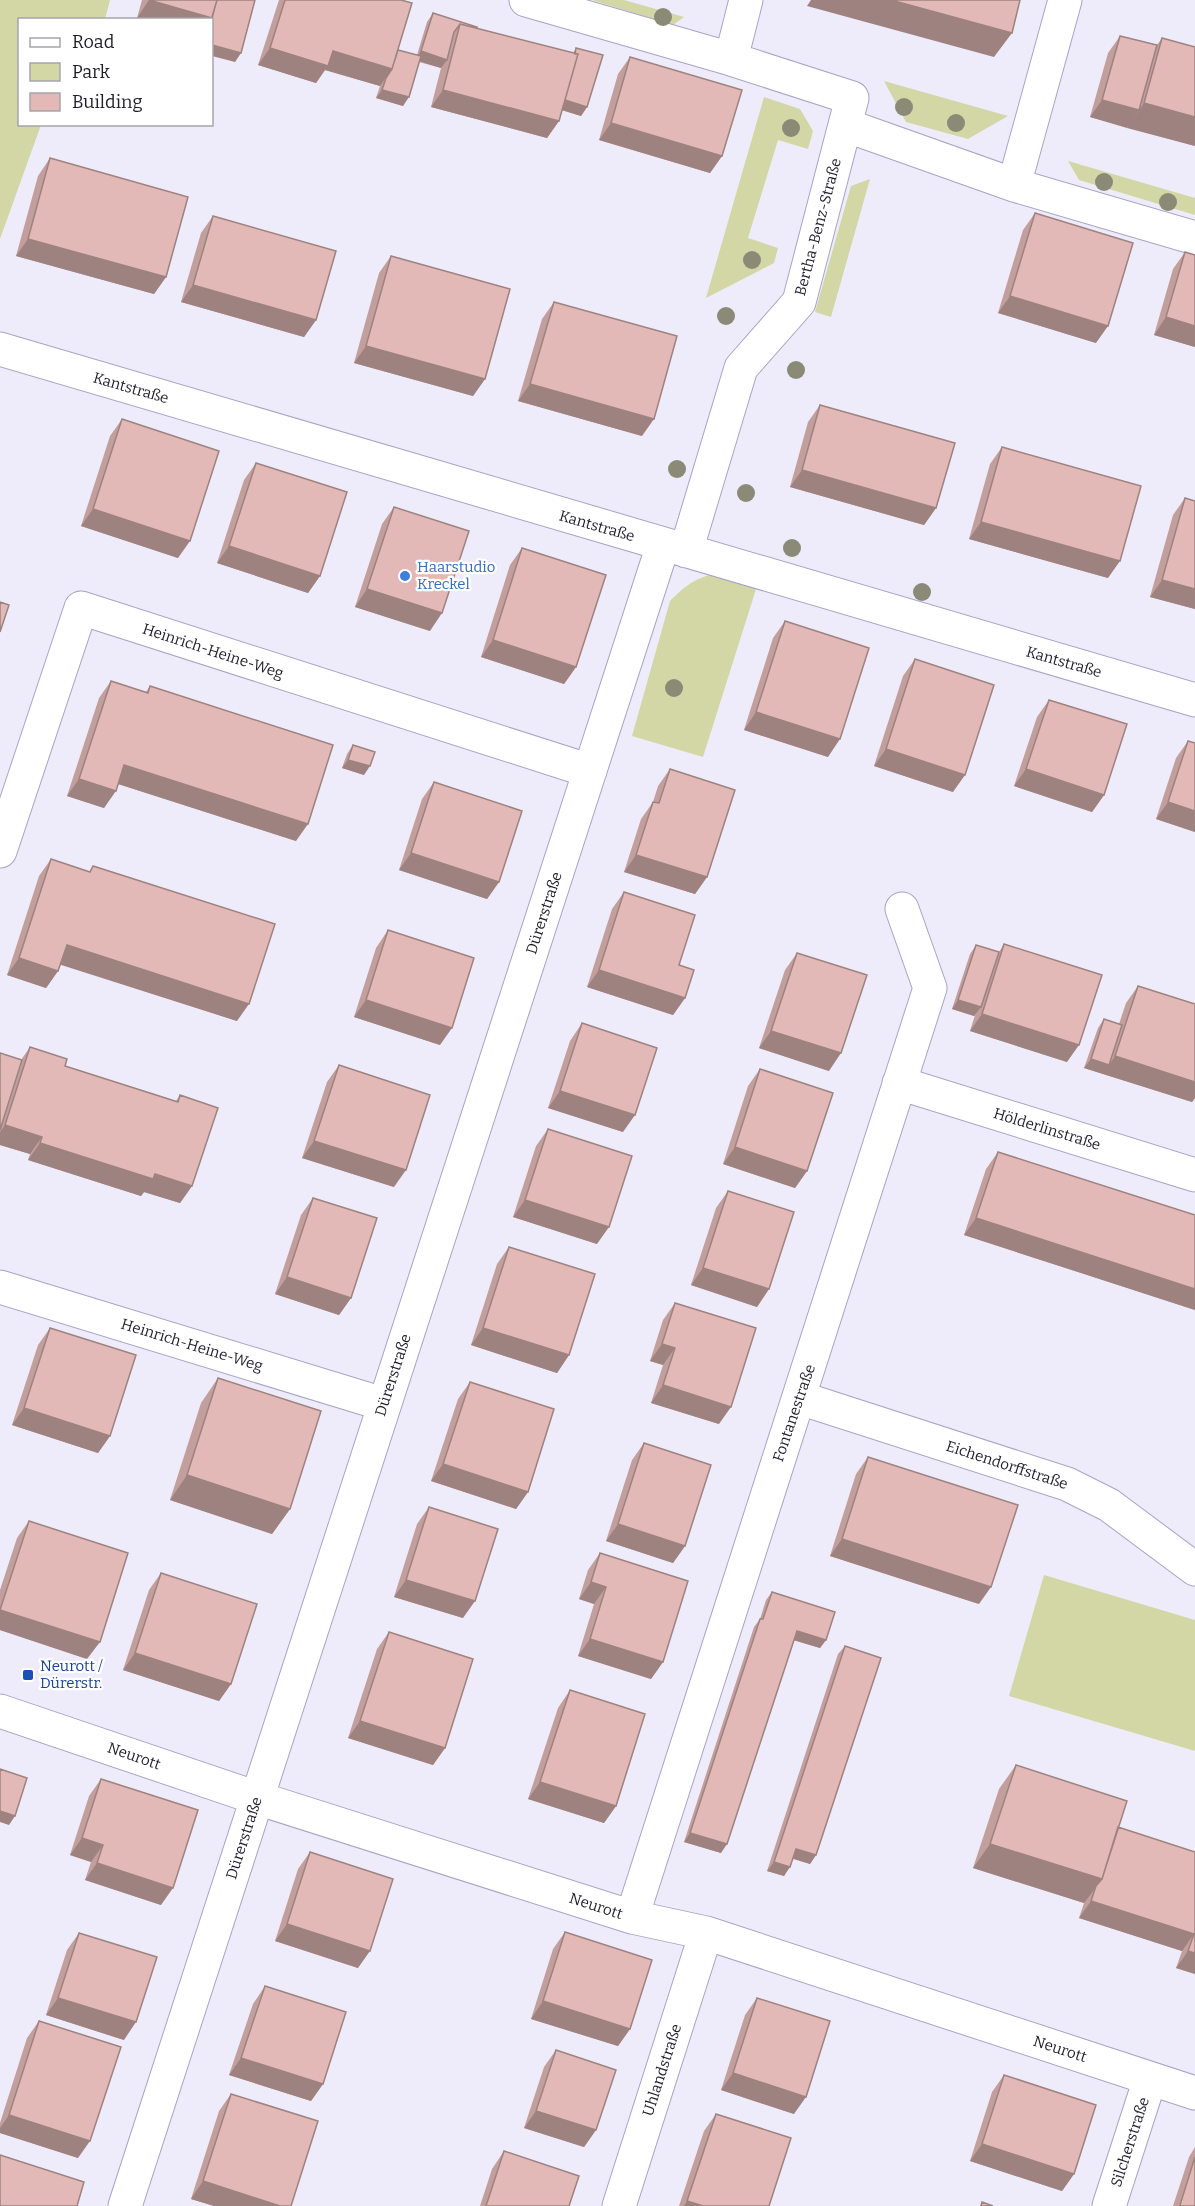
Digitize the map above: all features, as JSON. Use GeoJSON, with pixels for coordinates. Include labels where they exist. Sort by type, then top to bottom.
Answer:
{"type":"FeatureCollection","features":[{"type":"Feature","properties":{"kind":"street","name":"Bertha-Benz-Straße"},"geometry":{"type":"LineString","coordinates":[[526,0],[731,59],[852,98],[799,302],[741,368],[674,548]]}},
{"type":"Feature","properties":{"kind":"street"},"geometry":{"type":"LineString","coordinates":[[731,59],[746,0]]}},
{"type":"Feature","properties":{"kind":"street"},"geometry":{"type":"LineString","coordinates":[[1014,185],[1065,0]]}},
{"type":"Feature","properties":{"kind":"street"},"geometry":{"type":"LineString","coordinates":[[845,125],[1014,185],[1195,238]]}},
{"type":"Feature","properties":{"kind":"street","name":"Kantstraße"},"geometry":{"type":"LineString","coordinates":[[0,349],[1195,700]]}},
{"type":"Feature","properties":{"kind":"street","name":"Dürerstraße"},"geometry":{"type":"LineString","coordinates":[[125,2206],[590,771],[674,548]]}},
{"type":"Feature","properties":{"kind":"street","name":"Heinrich-Heine-Weg"},"geometry":{"type":"LineString","coordinates":[[0,852],[81,608],[590,771]]}},
{"type":"Feature","properties":{"kind":"street","name":"Fontanestraße"},"geometry":{"type":"LineString","coordinates":[[632,1917],[930,988],[902,909]]}},
{"type":"Feature","properties":{"kind":"street","name":"Hölderlinstraße"},"geometry":{"type":"LineString","coordinates":[[899,1083],[1195,1175]]}},
{"type":"Feature","properties":{"kind":"street","name":"Heinrich-Heine-Weg"},"geometry":{"type":"LineString","coordinates":[[0,1287],[383,1404]]}},
{"type":"Feature","properties":{"kind":"street","name":"Eichendorffstraße"},"geometry":{"type":"LineString","coordinates":[[800,1398],[1067,1484],[1109,1504],[1195,1569]]}},
{"type":"Feature","properties":{"kind":"street","name":"Neurott"},"geometry":{"type":"LineString","coordinates":[[0,1711],[257,1798],[632,1917],[706,1933],[1195,2093]]}},
{"type":"Feature","properties":{"kind":"street","name":"Uhlandstraße"},"geometry":{"type":"LineString","coordinates":[[619,2206],[706,1933]]}},
{"type":"Feature","properties":{"kind":"street","name":"Silcherstraße"},"geometry":{"type":"LineString","coordinates":[[1109,2206],[1150,2079]]}},
{"type":"Feature","properties":{"kind":"green space"},"geometry":{"type":"Polygon","coordinates":[[[0,0],[110,0],[105,18],[18,18],[18,126],[41,126],[0,239],[0,0]]]}},
{"type":"Feature","properties":{"kind":"green space"},"geometry":{"type":"Polygon","coordinates":[[[592,0],[624,0],[684,17],[673,25],[592,0]]]}},
{"type":"Feature","properties":{"kind":"green space"},"geometry":{"type":"Polygon","coordinates":[[[884,81],[1008,116],[968,139],[906,122],[884,81]]]}},
{"type":"Feature","properties":{"kind":"green space"},"geometry":{"type":"Polygon","coordinates":[[[764,97],[800,109],[813,131],[808,149],[778,140],[748,238],[778,248],[774,263],[706,298],[764,97]]]}},
{"type":"Feature","properties":{"kind":"green space"},"geometry":{"type":"Polygon","coordinates":[[[1068,161],[1195,198],[1195,215],[1079,180],[1068,161]]]}},
{"type":"Feature","properties":{"kind":"green space"},"geometry":{"type":"Polygon","coordinates":[[[870,179],[831,317],[815,312],[851,186],[870,179]]]}},
{"type":"Feature","properties":{"kind":"green space"},"geometry":{"type":"Polygon","coordinates":[[[716,573],[757,586],[703,757],[632,736],[670,601],[691,583],[716,573]]]}},
{"type":"Feature","properties":{"kind":"green space"},"geometry":{"type":"Polygon","coordinates":[[[1044,1575],[1195,1620],[1195,1751],[1009,1696],[1044,1575]]]}},
{"type":"Feature","properties":{"kind":"building"},"geometry":{"type":"Polygon","coordinates":[[[149,0],[217,0],[212,18],[149,0]]]}},
{"type":"Feature","properties":{"kind":"building"},"geometry":{"type":"Polygon","coordinates":[[[217,0],[255,0],[241,53],[213,45],[212,18],[217,0]]]}},
{"type":"Feature","properties":{"kind":"building"},"geometry":{"type":"Polygon","coordinates":[[[285,0],[401,0],[412,3],[392,69],[333,51],[328,66],[270,48],[285,0]]]}},
{"type":"Feature","properties":{"kind":"building"},"geometry":{"type":"Polygon","coordinates":[[[891,0],[1020,0],[1012,33],[891,0]]]}},
{"type":"Feature","properties":{"kind":"building"},"geometry":{"type":"Polygon","coordinates":[[[433,13],[477,27],[460,24],[454,32],[447,60],[421,51],[433,13]]]}},
{"type":"Feature","properties":{"kind":"building"},"geometry":{"type":"Polygon","coordinates":[[[460,24],[578,54],[559,121],[443,90],[460,24]]]}},
{"type":"Feature","properties":{"kind":"building"},"geometry":{"type":"Polygon","coordinates":[[[1120,36],[1157,45],[1139,110],[1102,100],[1120,36]]]}},
{"type":"Feature","properties":{"kind":"building"},"geometry":{"type":"Polygon","coordinates":[[[1162,38],[1195,47],[1195,117],[1144,103],[1162,38]]]}},
{"type":"Feature","properties":{"kind":"building"},"geometry":{"type":"Polygon","coordinates":[[[576,48],[603,55],[587,107],[565,100],[578,54],[575,54],[576,48]]]}},
{"type":"Feature","properties":{"kind":"building"},"geometry":{"type":"Polygon","coordinates":[[[398,50],[421,56],[409,97],[382,90],[398,50]]]}},
{"type":"Feature","properties":{"kind":"building"},"geometry":{"type":"Polygon","coordinates":[[[630,57],[742,90],[722,156],[611,123],[630,57]]]}},
{"type":"Feature","properties":{"kind":"building"},"geometry":{"type":"Polygon","coordinates":[[[50,158],[188,197],[166,277],[28,239],[50,158]]]}},
{"type":"Feature","properties":{"kind":"building"},"geometry":{"type":"Polygon","coordinates":[[[1035,213],[1133,243],[1108,326],[1010,296],[1035,213]]]}},
{"type":"Feature","properties":{"kind":"building"},"geometry":{"type":"Polygon","coordinates":[[[213,216],[336,251],[316,320],[193,285],[213,216]]]}},
{"type":"Feature","properties":{"kind":"building"},"geometry":{"type":"Polygon","coordinates":[[[1185,252],[1195,255],[1195,326],[1166,317],[1185,252]]]}},
{"type":"Feature","properties":{"kind":"building"},"geometry":{"type":"Polygon","coordinates":[[[391,256],[510,289],[485,379],[366,346],[391,256]]]}},
{"type":"Feature","properties":{"kind":"building"},"geometry":{"type":"Polygon","coordinates":[[[554,302],[677,336],[654,419],[530,384],[554,302]]]}},
{"type":"Feature","properties":{"kind":"building"},"geometry":{"type":"Polygon","coordinates":[[[820,405],[955,443],[936,508],[802,470],[820,405]]]}},
{"type":"Feature","properties":{"kind":"building"},"geometry":{"type":"Polygon","coordinates":[[[122,419],[219,451],[190,541],[93,509],[122,419]]]}},
{"type":"Feature","properties":{"kind":"building"},"geometry":{"type":"Polygon","coordinates":[[[1002,447],[1141,486],[1120,561],[981,522],[1002,447]]]}},
{"type":"Feature","properties":{"kind":"building"},"geometry":{"type":"Polygon","coordinates":[[[256,463],[347,492],[320,576],[229,546],[256,463]]]}},
{"type":"Feature","properties":{"kind":"building"},"geometry":{"type":"Polygon","coordinates":[[[1185,498],[1195,501],[1195,589],[1162,580],[1185,498]]]}},
{"type":"Feature","properties":{"kind":"building"},"geometry":{"type":"Polygon","coordinates":[[[394,507],[469,531],[442,613],[367,589],[394,507]]]}},
{"type":"Feature","properties":{"kind":"building"},"geometry":{"type":"Polygon","coordinates":[[[522,548],[606,575],[576,667],[493,640],[522,548]]]}},
{"type":"Feature","properties":{"kind":"building"},"geometry":{"type":"Polygon","coordinates":[[[0,602],[9,605],[0,632],[0,602]]]}},
{"type":"Feature","properties":{"kind":"building"},"geometry":{"type":"Polygon","coordinates":[[[785,621],[869,648],[840,739],[756,712],[785,621]]]}},
{"type":"Feature","properties":{"kind":"building"},"geometry":{"type":"Polygon","coordinates":[[[915,659],[994,685],[965,775],[886,749],[915,659]]]}},
{"type":"Feature","properties":{"kind":"building"},"geometry":{"type":"Polygon","coordinates":[[[111,681],[148,693],[150,686],[333,745],[308,824],[124,765],[116,791],[79,779],[111,681]]]}},
{"type":"Feature","properties":{"kind":"building"},"geometry":{"type":"Polygon","coordinates":[[[1049,700],[1127,724],[1104,795],[1026,769],[1049,700]]]}},
{"type":"Feature","properties":{"kind":"building"},"geometry":{"type":"Polygon","coordinates":[[[1188,741],[1195,743],[1195,811],[1168,802],[1188,741]]]}},
{"type":"Feature","properties":{"kind":"building"},"geometry":{"type":"Polygon","coordinates":[[[353,745],[375,752],[370,766],[348,760],[353,745]]]}},
{"type":"Feature","properties":{"kind":"building"},"geometry":{"type":"Polygon","coordinates":[[[670,769],[735,790],[707,877],[636,855],[653,802],[659,803],[670,769]]]}},
{"type":"Feature","properties":{"kind":"building"},"geometry":{"type":"Polygon","coordinates":[[[434,782],[522,811],[499,882],[411,853],[434,782]]]}},
{"type":"Feature","properties":{"kind":"building"},"geometry":{"type":"Polygon","coordinates":[[[51,859],[90,872],[93,866],[275,924],[249,1004],[67,945],[58,971],[19,958],[51,859]]]}},
{"type":"Feature","properties":{"kind":"building"},"geometry":{"type":"Polygon","coordinates":[[[624,892],[695,915],[679,965],[694,970],[685,998],[599,970],[624,892]]]}},
{"type":"Feature","properties":{"kind":"building"},"geometry":{"type":"Polygon","coordinates":[[[388,930],[474,958],[452,1028],[366,1000],[388,930]]]}},
{"type":"Feature","properties":{"kind":"building"},"geometry":{"type":"Polygon","coordinates":[[[1004,944],[1102,975],[1079,1045],[982,1014],[1004,944]]]}},
{"type":"Feature","properties":{"kind":"building"},"geometry":{"type":"Polygon","coordinates":[[[976,945],[999,952],[981,1007],[958,1000],[976,945]]]}},
{"type":"Feature","properties":{"kind":"building"},"geometry":{"type":"Polygon","coordinates":[[[797,953],[867,975],[841,1053],[771,1031],[797,953]]]}},
{"type":"Feature","properties":{"kind":"building"},"geometry":{"type":"Polygon","coordinates":[[[1138,986],[1195,1004],[1195,1082],[1115,1056],[1138,986]]]}},
{"type":"Feature","properties":{"kind":"building"},"geometry":{"type":"Polygon","coordinates":[[[1104,1019],[1122,1025],[1109,1065],[1091,1059],[1104,1019]]]}},
{"type":"Feature","properties":{"kind":"building"},"geometry":{"type":"Polygon","coordinates":[[[582,1023],[657,1048],[635,1115],[560,1091],[582,1023]]]}},
{"type":"Feature","properties":{"kind":"building"},"geometry":{"type":"Polygon","coordinates":[[[30,1047],[67,1059],[65,1066],[178,1102],[180,1095],[218,1108],[192,1186],[155,1174],[153,1179],[40,1143],[42,1137],[5,1125],[30,1047]]]}},
{"type":"Feature","properties":{"kind":"building"},"geometry":{"type":"Polygon","coordinates":[[[0,1053],[22,1060],[0,1130],[0,1053]]]}},
{"type":"Feature","properties":{"kind":"building"},"geometry":{"type":"Polygon","coordinates":[[[339,1065],[430,1095],[406,1170],[314,1141],[339,1065]]]}},
{"type":"Feature","properties":{"kind":"building"},"geometry":{"type":"Polygon","coordinates":[[[760,1069],[833,1093],[807,1171],[735,1147],[760,1069]]]}},
{"type":"Feature","properties":{"kind":"building"},"geometry":{"type":"Polygon","coordinates":[[[548,1129],[632,1156],[609,1227],[525,1200],[548,1129]]]}},
{"type":"Feature","properties":{"kind":"building"},"geometry":{"type":"Polygon","coordinates":[[[998,1152],[1195,1215],[1195,1289],[976,1218],[998,1152]]]}},
{"type":"Feature","properties":{"kind":"building"},"geometry":{"type":"Polygon","coordinates":[[[728,1191],[794,1212],[769,1289],[703,1268],[728,1191]]]}},
{"type":"Feature","properties":{"kind":"building"},"geometry":{"type":"Polygon","coordinates":[[[313,1198],[377,1218],[351,1298],[287,1277],[313,1198]]]}},
{"type":"Feature","properties":{"kind":"building"},"geometry":{"type":"Polygon","coordinates":[[[509,1247],[595,1274],[569,1355],[483,1328],[509,1247]]]}},
{"type":"Feature","properties":{"kind":"building"},"geometry":{"type":"Polygon","coordinates":[[[675,1303],[756,1328],[731,1407],[663,1385],[675,1348],[662,1344],[675,1303]]]}},
{"type":"Feature","properties":{"kind":"building"},"geometry":{"type":"Polygon","coordinates":[[[50,1328],[136,1355],[110,1436],[24,1408],[50,1328]]]}},
{"type":"Feature","properties":{"kind":"building"},"geometry":{"type":"Polygon","coordinates":[[[218,1378],[321,1411],[290,1509],[187,1475],[218,1378]]]}},
{"type":"Feature","properties":{"kind":"building"},"geometry":{"type":"Polygon","coordinates":[[[470,1382],[554,1409],[528,1492],[443,1464],[470,1382]]]}},
{"type":"Feature","properties":{"kind":"building"},"geometry":{"type":"Polygon","coordinates":[[[644,1443],[711,1465],[685,1546],[618,1524],[644,1443]]]}},
{"type":"Feature","properties":{"kind":"building"},"geometry":{"type":"Polygon","coordinates":[[[868,1457],[1018,1505],[991,1587],[842,1539],[868,1457]]]}},
{"type":"Feature","properties":{"kind":"building"},"geometry":{"type":"Polygon","coordinates":[[[429,1507],[498,1529],[475,1601],[406,1580],[429,1507]]]}},
{"type":"Feature","properties":{"kind":"building"},"geometry":{"type":"Polygon","coordinates":[[[29,1521],[128,1553],[100,1642],[0,1610],[29,1521]]]}},
{"type":"Feature","properties":{"kind":"building"},"geometry":{"type":"Polygon","coordinates":[[[600,1553],[688,1581],[663,1662],[590,1639],[606,1587],[591,1582],[600,1553]]]}},
{"type":"Feature","properties":{"kind":"building"},"geometry":{"type":"Polygon","coordinates":[[[161,1573],[257,1604],[231,1684],[135,1653],[161,1573]]]}},
{"type":"Feature","properties":{"kind":"building"},"geometry":{"type":"Polygon","coordinates":[[[772,1592],[835,1612],[826,1640],[797,1631],[727,1844],[690,1833],[760,1619],[763,1619],[772,1592]]]}},
{"type":"Feature","properties":{"kind":"building"},"geometry":{"type":"Polygon","coordinates":[[[389,1632],[473,1659],[445,1748],[360,1721],[389,1632]]]}},
{"type":"Feature","properties":{"kind":"building"},"geometry":{"type":"Polygon","coordinates":[[[845,1646],[881,1658],[816,1855],[796,1849],[790,1867],[774,1862],[845,1646]]]}},
{"type":"Feature","properties":{"kind":"building"},"geometry":{"type":"Polygon","coordinates":[[[570,1690],[645,1714],[616,1806],[540,1782],[570,1690]]]}},
{"type":"Feature","properties":{"kind":"building"},"geometry":{"type":"Polygon","coordinates":[[[1016,1765],[1127,1801],[1102,1879],[990,1844],[1016,1765]]]}},
{"type":"Feature","properties":{"kind":"building"},"geometry":{"type":"Polygon","coordinates":[[[0,1769],[27,1778],[15,1816],[0,1811],[0,1769]]]}},
{"type":"Feature","properties":{"kind":"building"},"geometry":{"type":"Polygon","coordinates":[[[101,1779],[198,1810],[173,1888],[97,1863],[103,1845],[82,1838],[101,1779]]]}},
{"type":"Feature","properties":{"kind":"building"},"geometry":{"type":"Polygon","coordinates":[[[1118,1827],[1195,1852],[1195,1953],[1188,1951],[1194,1934],[1091,1901],[1096,1886],[1102,1879],[1118,1827]]]}},
{"type":"Feature","properties":{"kind":"building"},"geometry":{"type":"Polygon","coordinates":[[[310,1852],[393,1879],[370,1951],[287,1924],[310,1852]]]}},
{"type":"Feature","properties":{"kind":"building"},"geometry":{"type":"Polygon","coordinates":[[[565,1932],[652,1960],[630,2029],[543,2001],[565,1932]]]}},
{"type":"Feature","properties":{"kind":"building"},"geometry":{"type":"Polygon","coordinates":[[[79,1933],[157,1957],[136,2022],[58,1998],[79,1933]]]}},
{"type":"Feature","properties":{"kind":"building"},"geometry":{"type":"Polygon","coordinates":[[[265,1986],[346,2012],[323,2084],[241,2058],[265,1986]]]}},
{"type":"Feature","properties":{"kind":"building"},"geometry":{"type":"Polygon","coordinates":[[[757,1998],[830,2021],[806,2097],[733,2073],[757,1998]]]}},
{"type":"Feature","properties":{"kind":"building"},"geometry":{"type":"Polygon","coordinates":[[[39,2021],[121,2047],[90,2141],[9,2115],[39,2021]]]}},
{"type":"Feature","properties":{"kind":"building"},"geometry":{"type":"Polygon","coordinates":[[[556,2050],[616,2070],[596,2130],[536,2111],[556,2050]]]}},
{"type":"Feature","properties":{"kind":"building"},"geometry":{"type":"Polygon","coordinates":[[[1004,2075],[1096,2105],[1074,2174],[982,2144],[1004,2075]]]}},
{"type":"Feature","properties":{"kind":"building"},"geometry":{"type":"Polygon","coordinates":[[[231,2094],[318,2121],[291,2206],[280,2206],[203,2181],[231,2094]]]}},
{"type":"Feature","properties":{"kind":"building"},"geometry":{"type":"Polygon","coordinates":[[[716,2114],[791,2138],[769,2206],[703,2206],[687,2201],[716,2114]]]}},
{"type":"Feature","properties":{"kind":"building"},"geometry":{"type":"Polygon","coordinates":[[[504,2151],[579,2176],[569,2206],[486,2206],[504,2151]]]}},
{"type":"Feature","properties":{"kind":"building"},"geometry":{"type":"Polygon","coordinates":[[[0,2155],[84,2182],[77,2206],[0,2206],[0,2155]]]}},
{"type":"Feature","properties":{"kind":"building"},"geometry":{"type":"Polygon","coordinates":[[[1195,2157],[1195,2206],[1182,2206],[1180,2205],[1195,2157]]]}},
{"type":"Feature","properties":{"kind":"building"},"geometry":{"type":"Polygon","coordinates":[[[982,2202],[993,2206],[981,2206],[982,2202]]]}},
{"type":"Feature","properties":{"kind":"place","name":"Haarstudio Kreckel"},"geometry":{"type":"Point","coordinates":[405,576]}},
{"type":"Feature","properties":{"kind":"place","name":"Neurott / Dürerstr."},"geometry":{"type":"Point","coordinates":[28,1675]}}]}
